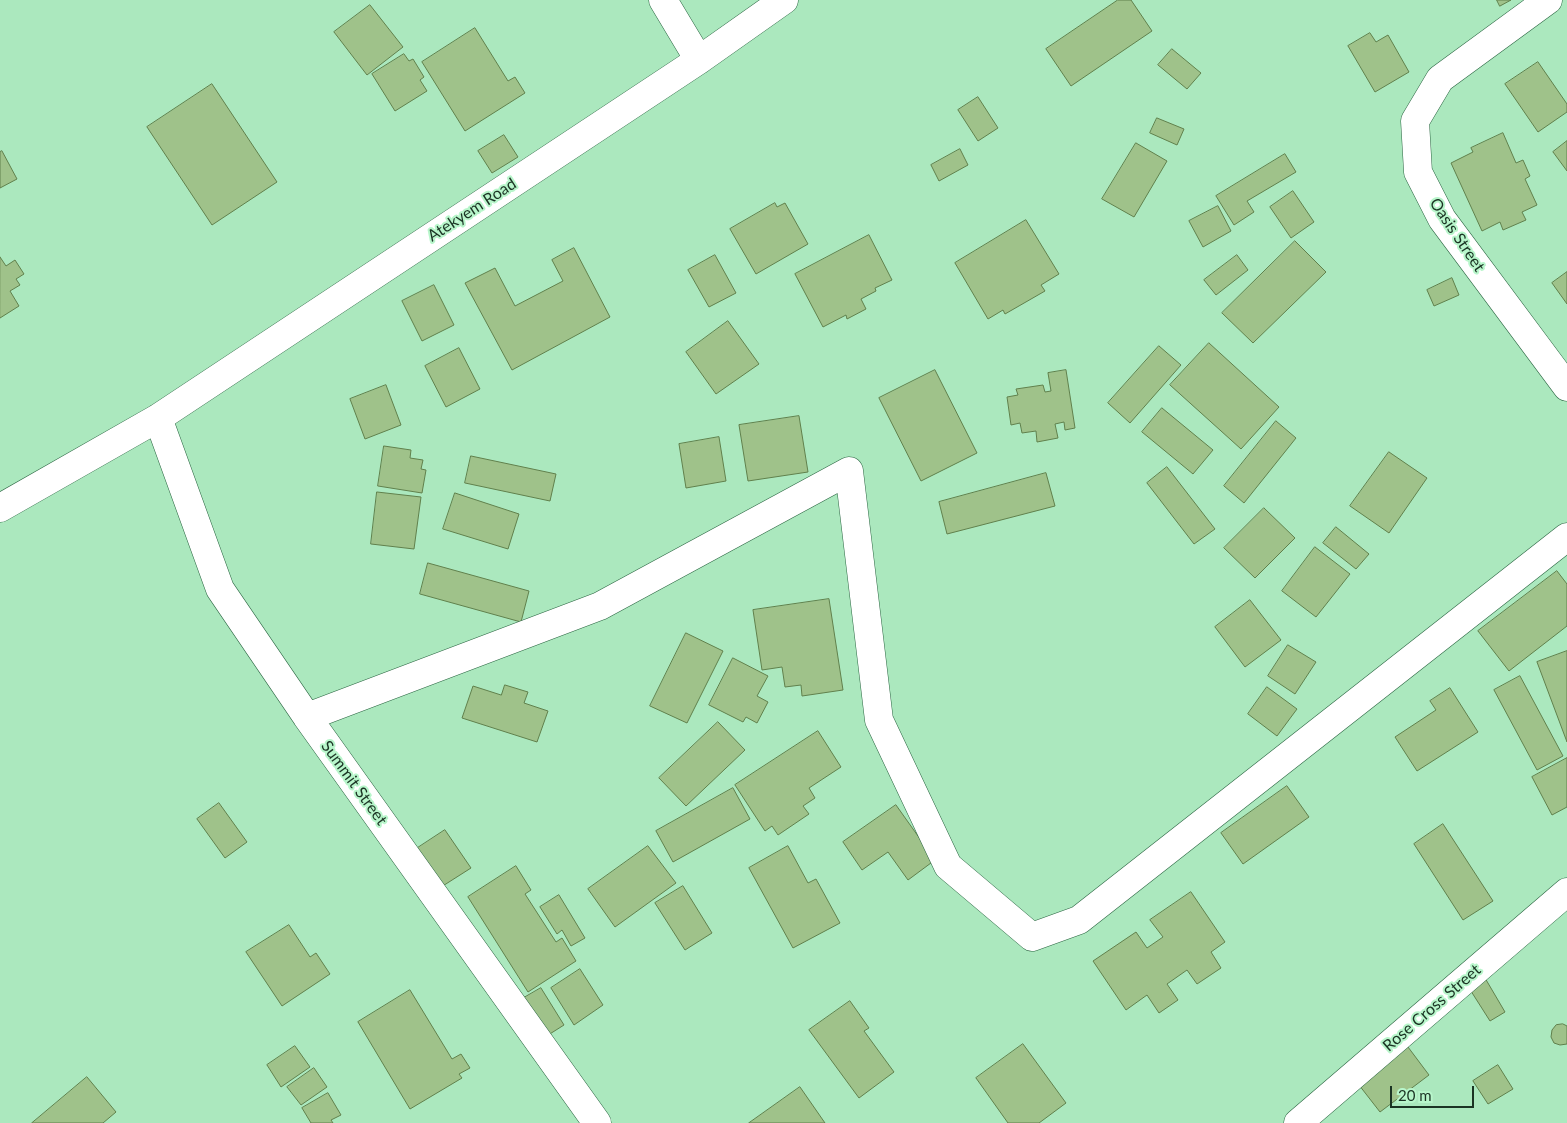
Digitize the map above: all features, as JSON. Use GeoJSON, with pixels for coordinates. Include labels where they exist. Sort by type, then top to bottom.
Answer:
{"type":"FeatureCollection","features":[{"type":"Feature","properties":{"kind":"street"},"geometry":{"type":"LineString","coordinates":[[663,0],[699,60]]}},
{"type":"Feature","properties":{"kind":"street","name":"Atekyem Road"},"geometry":{"type":"LineString","coordinates":[[0,508],[158,418],[699,60],[784,0]]}},
{"type":"Feature","properties":{"kind":"street","name":"Oasis Street"},"geometry":{"type":"LineString","coordinates":[[1548,0],[1440,79],[1415,121],[1418,172],[1442,219],[1567,388]]}},
{"type":"Feature","properties":{"kind":"street","name":"Summit Street"},"geometry":{"type":"LineString","coordinates":[[158,418],[220,589],[308,718],[597,1123]]}},
{"type":"Feature","properties":{"kind":"street"},"geometry":{"type":"LineString","coordinates":[[308,718],[600,606],[849,471],[879,720],[948,866],[1032,937],[1079,920],[1567,537]]}},
{"type":"Feature","properties":{"kind":"street","name":"Rose Cross Street"},"geometry":{"type":"LineString","coordinates":[[1298,1123],[1567,892]]}},
{"type":"Feature","properties":{"kind":"building"},"geometry":{"type":"Polygon","coordinates":[[[1118,0],[1131,0],[1152,31],[1071,86],[1046,49],[1118,0]]]}},
{"type":"Feature","properties":{"kind":"building"},"geometry":{"type":"Polygon","coordinates":[[[1497,0],[1511,0],[1500,6],[1497,0]]]}},
{"type":"Feature","properties":{"kind":"building"},"geometry":{"type":"Polygon","coordinates":[[[370,5],[403,47],[367,75],[334,32],[370,5]]]}},
{"type":"Feature","properties":{"kind":"building"},"geometry":{"type":"Polygon","coordinates":[[[475,28],[508,81],[515,77],[525,93],[465,131],[422,62],[475,28]]]}},
{"type":"Feature","properties":{"kind":"building"},"geometry":{"type":"Polygon","coordinates":[[[1370,33],[1376,42],[1388,35],[1409,72],[1375,92],[1348,46],[1370,33]]]}},
{"type":"Feature","properties":{"kind":"building"},"geometry":{"type":"Polygon","coordinates":[[[1172,49],[1201,73],[1187,89],[1158,65],[1172,49]]]}},
{"type":"Feature","properties":{"kind":"building"},"geometry":{"type":"Polygon","coordinates":[[[404,54],[409,61],[413,59],[424,77],[420,80],[427,91],[395,111],[372,74],[404,54]]]}},
{"type":"Feature","properties":{"kind":"building"},"geometry":{"type":"Polygon","coordinates":[[[1538,62],[1567,104],[1567,112],[1538,132],[1505,84],[1538,62]]]}},
{"type":"Feature","properties":{"kind":"building"},"geometry":{"type":"Polygon","coordinates":[[[212,84],[277,182],[212,225],[147,127],[212,84]]]}},
{"type":"Feature","properties":{"kind":"building"},"geometry":{"type":"Polygon","coordinates":[[[978,97],[998,128],[978,141],[958,110],[978,97]]]}},
{"type":"Feature","properties":{"kind":"building"},"geometry":{"type":"Polygon","coordinates":[[[1157,118],[1184,129],[1177,145],[1150,133],[1157,118]]]}},
{"type":"Feature","properties":{"kind":"building"},"geometry":{"type":"Polygon","coordinates":[[[1503,133],[1516,163],[1523,160],[1530,176],[1525,179],[1537,205],[1522,212],[1526,220],[1503,230],[1500,222],[1482,231],[1451,163],[1473,152],[1471,148],[1503,133]]]}},
{"type":"Feature","properties":{"kind":"building"},"geometry":{"type":"Polygon","coordinates":[[[504,135],[518,157],[492,173],[478,151],[504,135]]]}},
{"type":"Feature","properties":{"kind":"building"},"geometry":{"type":"Polygon","coordinates":[[[1567,141],[1567,171],[1553,152],[1567,141]]]}},
{"type":"Feature","properties":{"kind":"building"},"geometry":{"type":"Polygon","coordinates":[[[1136,143],[1167,161],[1134,217],[1102,199],[1136,143]]]}},
{"type":"Feature","properties":{"kind":"building"},"geometry":{"type":"Polygon","coordinates":[[[960,149],[968,165],[939,181],[931,165],[960,149]]]}},
{"type":"Feature","properties":{"kind":"building"},"geometry":{"type":"Polygon","coordinates":[[[2,151],[17,179],[0,188],[0,152],[2,151]]]}},
{"type":"Feature","properties":{"kind":"building"},"geometry":{"type":"Polygon","coordinates":[[[1285,154],[1296,172],[1247,201],[1254,212],[1234,225],[1216,196],[1285,154]]]}},
{"type":"Feature","properties":{"kind":"building"},"geometry":{"type":"Polygon","coordinates":[[[1293,191],[1314,222],[1291,238],[1270,207],[1293,191]]]}},
{"type":"Feature","properties":{"kind":"building"},"geometry":{"type":"Polygon","coordinates":[[[775,203],[777,207],[785,203],[808,244],[756,274],[730,229],[775,203]]]}},
{"type":"Feature","properties":{"kind":"building"},"geometry":{"type":"Polygon","coordinates":[[[1218,206],[1231,231],[1203,247],[1189,221],[1218,206]]]}},
{"type":"Feature","properties":{"kind":"building"},"geometry":{"type":"Polygon","coordinates":[[[1026,220],[1059,274],[1041,285],[1045,291],[1005,314],[1003,310],[988,319],[955,263],[1026,220]]]}},
{"type":"Feature","properties":{"kind":"building"},"geometry":{"type":"Polygon","coordinates":[[[869,235],[892,280],[875,288],[876,291],[861,299],[866,309],[847,319],[846,315],[823,327],[795,274],[869,235]]]}},
{"type":"Feature","properties":{"kind":"building"},"geometry":{"type":"Polygon","coordinates":[[[1295,241],[1326,272],[1253,343],[1222,313],[1295,241]]]}},
{"type":"Feature","properties":{"kind":"building"},"geometry":{"type":"Polygon","coordinates":[[[574,248],[610,317],[512,370],[465,283],[495,268],[515,306],[563,281],[552,260],[574,248]]]}},
{"type":"Feature","properties":{"kind":"building"},"geometry":{"type":"Polygon","coordinates":[[[715,255],[736,293],[709,307],[688,270],[715,255]]]}},
{"type":"Feature","properties":{"kind":"building"},"geometry":{"type":"Polygon","coordinates":[[[1237,255],[1248,270],[1216,295],[1204,280],[1237,255]]]}},
{"type":"Feature","properties":{"kind":"building"},"geometry":{"type":"Polygon","coordinates":[[[0,257],[6,266],[15,260],[24,274],[16,279],[20,285],[10,291],[19,306],[0,318],[0,257]]]}},
{"type":"Feature","properties":{"kind":"building"},"geometry":{"type":"Polygon","coordinates":[[[1567,272],[1567,304],[1552,283],[1567,272]]]}},
{"type":"Feature","properties":{"kind":"building"},"geometry":{"type":"Polygon","coordinates":[[[1452,278],[1459,295],[1434,306],[1427,290],[1452,278]]]}},
{"type":"Feature","properties":{"kind":"building"},"geometry":{"type":"Polygon","coordinates":[[[434,285],[454,325],[422,341],[402,301],[434,285]]]}},
{"type":"Feature","properties":{"kind":"building"},"geometry":{"type":"Polygon","coordinates":[[[728,321],[759,364],[716,394],[686,352],[728,321]]]}},
{"type":"Feature","properties":{"kind":"building"},"geometry":{"type":"Polygon","coordinates":[[[1209,343],[1279,407],[1241,449],[1170,385],[1209,343]]]}},
{"type":"Feature","properties":{"kind":"building"},"geometry":{"type":"Polygon","coordinates":[[[1159,346],[1181,365],[1130,423],[1108,403],[1159,346]]]}},
{"type":"Feature","properties":{"kind":"building"},"geometry":{"type":"Polygon","coordinates":[[[459,348],[480,389],[446,407],[425,366],[459,348]]]}},
{"type":"Feature","properties":{"kind":"building"},"geometry":{"type":"Polygon","coordinates":[[[935,370],[977,453],[921,481],[879,398],[935,370]]]}},
{"type":"Feature","properties":{"kind":"building"},"geometry":{"type":"Polygon","coordinates":[[[1066,370],[1075,428],[1065,430],[1064,422],[1055,424],[1058,438],[1037,442],[1036,431],[1022,433],[1020,423],[1011,425],[1007,397],[1018,395],[1016,389],[1043,385],[1045,392],[1051,391],[1048,373],[1066,370]]]}},
{"type":"Feature","properties":{"kind":"building"},"geometry":{"type":"Polygon","coordinates":[[[386,385],[401,425],[365,439],[350,399],[386,385]]]}},
{"type":"Feature","properties":{"kind":"building"},"geometry":{"type":"Polygon","coordinates":[[[1162,408],[1213,450],[1193,474],[1142,432],[1162,408]]]}},
{"type":"Feature","properties":{"kind":"building"},"geometry":{"type":"Polygon","coordinates":[[[799,416],[808,472],[748,481],[739,425],[799,416]]]}},
{"type":"Feature","properties":{"kind":"building"},"geometry":{"type":"Polygon","coordinates":[[[1276,421],[1296,438],[1244,503],[1224,486],[1276,421]]]}},
{"type":"Feature","properties":{"kind":"building"},"geometry":{"type":"Polygon","coordinates":[[[719,437],[726,481],[686,488],[679,444],[719,437]]]}},
{"type":"Feature","properties":{"kind":"building"},"geometry":{"type":"Polygon","coordinates":[[[384,446],[411,450],[410,458],[423,460],[421,469],[426,470],[422,493],[378,486],[384,446]]]}},
{"type":"Feature","properties":{"kind":"building"},"geometry":{"type":"Polygon","coordinates":[[[1389,452],[1427,478],[1389,533],[1350,506],[1389,452]]]}},
{"type":"Feature","properties":{"kind":"building"},"geometry":{"type":"Polygon","coordinates":[[[471,456],[556,474],[550,501],[465,483],[471,456]]]}},
{"type":"Feature","properties":{"kind":"building"},"geometry":{"type":"Polygon","coordinates":[[[1167,467],[1215,529],[1194,544],[1147,483],[1167,467]]]}},
{"type":"Feature","properties":{"kind":"building"},"geometry":{"type":"Polygon","coordinates":[[[1046,473],[1055,506],[947,534],[939,502],[1046,473]]]}},
{"type":"Feature","properties":{"kind":"building"},"geometry":{"type":"Polygon","coordinates":[[[377,492],[421,497],[414,549],[371,544],[377,492]]]}},
{"type":"Feature","properties":{"kind":"building"},"geometry":{"type":"Polygon","coordinates":[[[455,493],[519,514],[508,549],[443,529],[455,493]]]}},
{"type":"Feature","properties":{"kind":"building"},"geometry":{"type":"Polygon","coordinates":[[[1264,508],[1295,538],[1255,578],[1224,548],[1264,508]]]}},
{"type":"Feature","properties":{"kind":"building"},"geometry":{"type":"Polygon","coordinates":[[[1336,527],[1369,554],[1356,569],[1323,543],[1336,527]]]}},
{"type":"Feature","properties":{"kind":"building"},"geometry":{"type":"Polygon","coordinates":[[[1315,547],[1350,574],[1316,617],[1282,591],[1315,547]]]}},
{"type":"Feature","properties":{"kind":"building"},"geometry":{"type":"Polygon","coordinates":[[[428,563],[529,591],[521,622],[420,594],[428,563]]]}},
{"type":"Feature","properties":{"kind":"building"},"geometry":{"type":"Polygon","coordinates":[[[1557,571],[1567,584],[1567,626],[1509,671],[1478,631],[1557,571]]]}},
{"type":"Feature","properties":{"kind":"building"},"geometry":{"type":"Polygon","coordinates":[[[829,599],[843,690],[802,696],[801,685],[785,687],[782,667],[762,670],[753,610],[829,599]]]}},
{"type":"Feature","properties":{"kind":"building"},"geometry":{"type":"Polygon","coordinates":[[[1250,600],[1281,640],[1245,667],[1215,627],[1250,600]]]}},
{"type":"Feature","properties":{"kind":"building"},"geometry":{"type":"Polygon","coordinates":[[[686,633],[723,651],[687,723],[650,706],[686,633]]]}},
{"type":"Feature","properties":{"kind":"building"},"geometry":{"type":"Polygon","coordinates":[[[1288,645],[1316,662],[1295,694],[1268,676],[1288,645]]]}},
{"type":"Feature","properties":{"kind":"building"},"geometry":{"type":"Polygon","coordinates":[[[1567,651],[1567,742],[1537,662],[1567,651]]]}},
{"type":"Feature","properties":{"kind":"building"},"geometry":{"type":"Polygon","coordinates":[[[733,658],[768,676],[757,696],[768,702],[757,723],[746,717],[743,722],[709,705],[733,658]]]}},
{"type":"Feature","properties":{"kind":"building"},"geometry":{"type":"Polygon","coordinates":[[[1520,676],[1563,756],[1537,770],[1494,690],[1520,676]]]}},
{"type":"Feature","properties":{"kind":"building"},"geometry":{"type":"Polygon","coordinates":[[[505,685],[528,692],[524,703],[548,711],[537,742],[462,718],[473,686],[501,695],[505,685]]]}},
{"type":"Feature","properties":{"kind":"building"},"geometry":{"type":"Polygon","coordinates":[[[1267,687],[1297,709],[1277,736],[1248,714],[1267,687]]]}},
{"type":"Feature","properties":{"kind":"building"},"geometry":{"type":"Polygon","coordinates":[[[1450,688],[1478,732],[1417,771],[1395,737],[1436,710],[1430,701],[1450,688]]]}},
{"type":"Feature","properties":{"kind":"building"},"geometry":{"type":"Polygon","coordinates":[[[718,722],[745,750],[686,806],[659,778],[718,722]]]}},
{"type":"Feature","properties":{"kind":"building"},"geometry":{"type":"Polygon","coordinates":[[[818,731],[841,767],[809,788],[815,798],[803,806],[809,814],[778,835],[772,826],[765,831],[735,785],[818,731]]]}},
{"type":"Feature","properties":{"kind":"building"},"geometry":{"type":"Polygon","coordinates":[[[1567,758],[1567,807],[1552,815],[1532,777],[1567,758]]]}},
{"type":"Feature","properties":{"kind":"building"},"geometry":{"type":"Polygon","coordinates":[[[1287,786],[1309,817],[1243,864],[1221,833],[1287,786]]]}},
{"type":"Feature","properties":{"kind":"building"},"geometry":{"type":"Polygon","coordinates":[[[733,788],[750,819],[673,862],[656,831],[733,788]]]}},
{"type":"Feature","properties":{"kind":"building"},"geometry":{"type":"Polygon","coordinates":[[[219,803],[247,842],[225,858],[197,819],[219,803]]]}},
{"type":"Feature","properties":{"kind":"building"},"geometry":{"type":"Polygon","coordinates":[[[896,805],[935,860],[908,880],[888,852],[862,870],[843,842],[896,805]]]}},
{"type":"Feature","properties":{"kind":"building"},"geometry":{"type":"Polygon","coordinates":[[[1443,824],[1493,901],[1463,920],[1414,844],[1443,824]]]}},
{"type":"Feature","properties":{"kind":"building"},"geometry":{"type":"Polygon","coordinates":[[[445,830],[471,868],[438,889],[413,851],[445,830]]]}},
{"type":"Feature","properties":{"kind":"building"},"geometry":{"type":"Polygon","coordinates":[[[648,846],[676,883],[615,927],[588,889],[648,846]]]}},
{"type":"Feature","properties":{"kind":"building"},"geometry":{"type":"Polygon","coordinates":[[[788,846],[808,883],[816,879],[840,923],[793,948],[749,868],[788,846]]]}},
{"type":"Feature","properties":{"kind":"building"},"geometry":{"type":"Polygon","coordinates":[[[516,866],[531,890],[525,894],[556,942],[562,938],[576,961],[528,992],[468,897],[516,866]]]}},
{"type":"Feature","properties":{"kind":"building"},"geometry":{"type":"Polygon","coordinates":[[[683,886],[712,933],[685,950],[655,903],[683,886]]]}},
{"type":"Feature","properties":{"kind":"building"},"geometry":{"type":"Polygon","coordinates":[[[1191,892],[1225,942],[1211,952],[1221,968],[1197,984],[1187,970],[1167,984],[1178,1000],[1159,1013],[1147,995],[1126,1010],[1093,961],[1136,932],[1147,948],[1163,937],[1150,920],[1191,892]]]}},
{"type":"Feature","properties":{"kind":"building"},"geometry":{"type":"Polygon","coordinates":[[[559,895],[585,938],[571,946],[562,930],[557,934],[540,907],[559,895]]]}},
{"type":"Feature","properties":{"kind":"building"},"geometry":{"type":"Polygon","coordinates":[[[289,925],[310,957],[316,953],[330,974],[282,1006],[246,952],[289,925]]]}},
{"type":"Feature","properties":{"kind":"building"},"geometry":{"type":"Polygon","coordinates":[[[580,969],[603,1005],[574,1025],[551,988],[580,969]]]}},
{"type":"Feature","properties":{"kind":"building"},"geometry":{"type":"Polygon","coordinates":[[[1485,978],[1505,1012],[1490,1021],[1469,988],[1485,978]]]}},
{"type":"Feature","properties":{"kind":"building"},"geometry":{"type":"Polygon","coordinates":[[[541,988],[564,1025],[545,1037],[522,999],[541,988]]]}},
{"type":"Feature","properties":{"kind":"building"},"geometry":{"type":"Polygon","coordinates":[[[410,990],[452,1059],[461,1054],[470,1068],[459,1074],[462,1078],[410,1109],[358,1022],[410,990]]]}},
{"type":"Feature","properties":{"kind":"building"},"geometry":{"type":"Polygon","coordinates":[[[850,1001],[869,1028],[864,1031],[894,1072],[859,1098],[809,1030],[850,1001]]]}},
{"type":"Feature","properties":{"kind":"building"},"geometry":{"type":"Polygon","coordinates":[[[1563,1024],[1567,1026],[1567,1044],[1560,1045],[1554,1043],[1551,1037],[1552,1030],[1556,1025],[1563,1024]]]}},
{"type":"Feature","properties":{"kind":"building"},"geometry":{"type":"Polygon","coordinates":[[[1023,1044],[1066,1103],[1039,1123],[1008,1123],[976,1078],[1023,1044]]]}},
{"type":"Feature","properties":{"kind":"building"},"geometry":{"type":"Polygon","coordinates":[[[295,1046],[310,1067],[281,1087],[267,1065],[295,1046]]]}},
{"type":"Feature","properties":{"kind":"building"},"geometry":{"type":"Polygon","coordinates":[[[1408,1047],[1429,1075],[1380,1112],[1359,1085],[1408,1047]]]}},
{"type":"Feature","properties":{"kind":"building"},"geometry":{"type":"Polygon","coordinates":[[[1498,1065],[1513,1089],[1488,1104],[1473,1081],[1498,1065]]]}},
{"type":"Feature","properties":{"kind":"building"},"geometry":{"type":"Polygon","coordinates":[[[314,1068],[327,1087],[301,1105],[287,1087],[314,1068]]]}},
{"type":"Feature","properties":{"kind":"building"},"geometry":{"type":"Polygon","coordinates":[[[87,1077],[116,1112],[103,1123],[32,1123],[87,1077]]]}},
{"type":"Feature","properties":{"kind":"building"},"geometry":{"type":"Polygon","coordinates":[[[800,1087],[825,1123],[749,1123],[800,1087]]]}},
{"type":"Feature","properties":{"kind":"building"},"geometry":{"type":"Polygon","coordinates":[[[328,1093],[341,1115],[331,1120],[333,1123],[311,1123],[302,1108],[328,1093]]]}}]}
